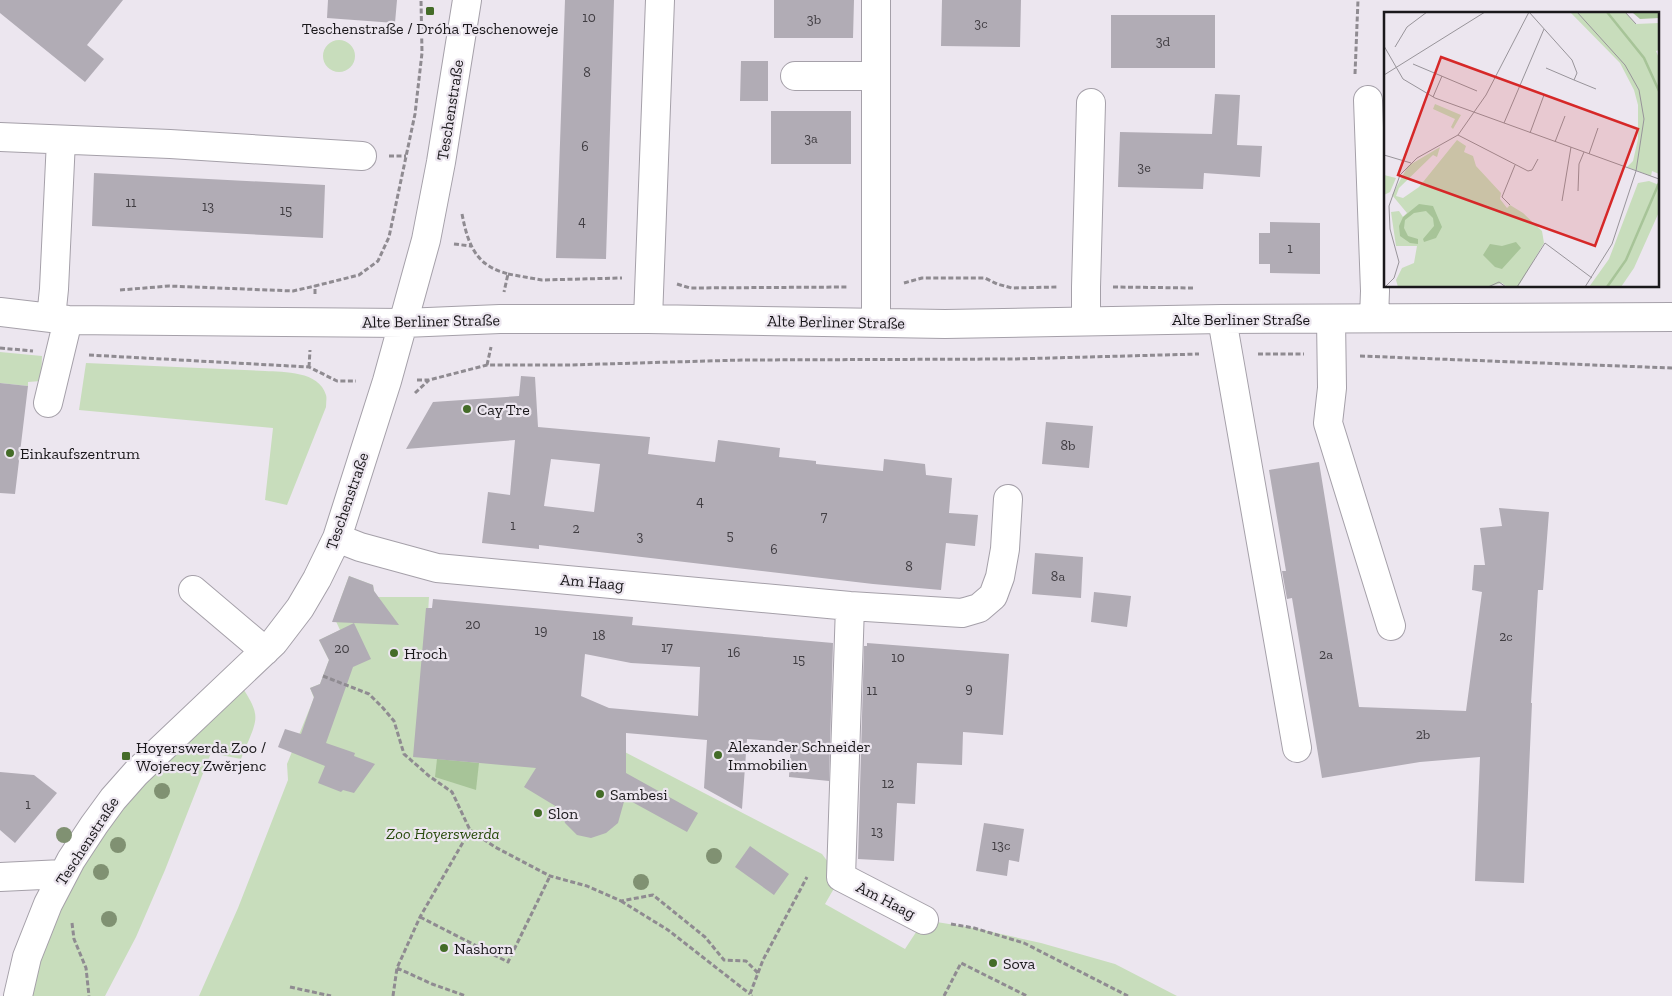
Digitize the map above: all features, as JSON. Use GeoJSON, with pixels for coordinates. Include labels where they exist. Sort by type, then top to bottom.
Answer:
{"type":"FeatureCollection","features":[{"type":"Feature","properties":{"kind":"street","name":"Teschenstraße"},"geometry":{"type":"LineString","coordinates":[[18,996],[27,956],[48,904],[63,874],[94,825],[113,799],[136,773],[198,712],[265,651],[300,608],[337,538],[387,381],[426,240],[467,0]]}},
{"type":"Feature","properties":{"kind":"street"},"geometry":{"type":"LineString","coordinates":[[648,319],[660,0]]}},
{"type":"Feature","properties":{"kind":"street"},"geometry":{"type":"LineString","coordinates":[[876,0],[876,322]]}},
{"type":"Feature","properties":{"kind":"street"},"geometry":{"type":"LineString","coordinates":[[795,76],[876,76]]}},
{"type":"Feature","properties":{"kind":"street"},"geometry":{"type":"LineString","coordinates":[[1368,100],[1375,291],[1374,318]]}},
{"type":"Feature","properties":{"kind":"street"},"geometry":{"type":"LineString","coordinates":[[1086,320],[1091,103]]}},
{"type":"Feature","properties":{"kind":"street"},"geometry":{"type":"LineString","coordinates":[[0,137],[170,144],[362,156]]}},
{"type":"Feature","properties":{"kind":"street"},"geometry":{"type":"LineString","coordinates":[[48,403],[60,353],[59,319],[54,289],[61,140]]}},
{"type":"Feature","properties":{"kind":"street","name":"Alte Berliner Straße"},"geometry":{"type":"LineString","coordinates":[[0,312],[59,319],[404,323],[500,319],[648,319],[945,324],[1086,320],[1672,317]]}},
{"type":"Feature","properties":{"kind":"street"},"geometry":{"type":"LineString","coordinates":[[1222,319],[1297,748]]}},
{"type":"Feature","properties":{"kind":"street"},"geometry":{"type":"LineString","coordinates":[[1331,319],[1332,388],[1328,424],[1391,626]]}},
{"type":"Feature","properties":{"kind":"street","name":"Am Haag"},"geometry":{"type":"LineString","coordinates":[[337,538],[360,547],[437,568],[850,606],[962,613],[978,608],[992,596],[1000,577],[1006,549],[1008,499]]}},
{"type":"Feature","properties":{"kind":"street"},"geometry":{"type":"LineString","coordinates":[[193,590],[265,651]]}},
{"type":"Feature","properties":{"kind":"street","name":"Am Haag"},"geometry":{"type":"LineString","coordinates":[[850,606],[841,877],[924,920]]}},
{"type":"Feature","properties":{"kind":"street"},"geometry":{"type":"LineString","coordinates":[[0,877],[63,874]]}},
{"type":"Feature","properties":{"kind":"path"},"geometry":{"type":"LineString","coordinates":[[119,290],[169,286],[292,291],[359,275],[378,261],[389,237],[415,114],[422,53],[420,0]]}},
{"type":"Feature","properties":{"kind":"path"},"geometry":{"type":"LineString","coordinates":[[1358,0],[1354,92],[1368,100]]}},
{"type":"Feature","properties":{"kind":"path"},"geometry":{"type":"LineString","coordinates":[[461,206],[465,230],[471,246],[478,257],[488,266],[508,274],[500,319],[487,365]]}},
{"type":"Feature","properties":{"kind":"path"},"geometry":{"type":"LineString","coordinates":[[309,367],[315,286]]}},
{"type":"Feature","properties":{"kind":"path"},"geometry":{"type":"LineString","coordinates":[[0,348],[309,367],[337,381],[429,380],[487,365],[569,366],[742,360],[1024,358],[1228,353],[1331,354],[1672,368]]}},
{"type":"Feature","properties":{"kind":"path"},"geometry":{"type":"LineString","coordinates":[[323,676],[369,694],[383,708],[394,721],[404,754],[429,776],[452,792],[470,830],[495,847],[550,876],[587,886],[621,901],[668,930],[751,995],[763,960],[807,877]]}},
{"type":"Feature","properties":{"kind":"path"},"geometry":{"type":"LineString","coordinates":[[387,996],[393,996],[397,968],[420,917],[470,830]]}},
{"type":"Feature","properties":{"kind":"path"},"geometry":{"type":"LineString","coordinates":[[420,917],[508,962],[550,876]]}},
{"type":"Feature","properties":{"kind":"path"},"geometry":{"type":"LineString","coordinates":[[621,901],[653,895],[705,936],[724,960],[746,961],[758,973]]}},
{"type":"Feature","properties":{"kind":"path","name":"Am Haag"},"geometry":{"type":"LineString","coordinates":[[924,920],[974,928],[1024,943],[1128,996]]}},
{"type":"Feature","properties":{"kind":"path"},"geometry":{"type":"LineString","coordinates":[[944,996],[961,963],[1027,996]]}},
{"type":"Feature","properties":{"kind":"path"},"geometry":{"type":"LineString","coordinates":[[397,968],[432,984],[466,996]]}},
{"type":"Feature","properties":{"kind":"path"},"geometry":{"type":"LineString","coordinates":[[290,987],[331,996]]}},
{"type":"Feature","properties":{"kind":"green space"},"geometry":{"type":"Polygon","coordinates":[[[339,40],[350,45],[355,56],[350,67],[339,72],[328,67],[323,56],[328,45],[339,40]]]}},
{"type":"Feature","properties":{"kind":"green space"},"geometry":{"type":"Polygon","coordinates":[[[0,352],[42,356],[41,381],[28,382],[28,386],[0,383],[0,352]]]}},
{"type":"Feature","properties":{"kind":"green space"},"geometry":{"type":"Polygon","coordinates":[[[86,363],[282,372],[300,374],[316,381],[326,395],[326,407],[287,505],[265,500],[273,428],[79,410],[86,363]]]}},
{"type":"Feature","properties":{"kind":"green space","name":"Zoo Hoyerswerda"},"geometry":{"type":"Polygon","coordinates":[[[349,576],[373,585],[378,597],[429,597],[426,647],[822,854],[840,878],[825,904],[905,949],[924,920],[974,928],[1041,943],[1115,964],[1177,996],[199,996],[238,908],[288,780],[287,764],[314,698],[310,688],[320,684],[329,660],[319,640],[340,630],[334,617],[349,576]]]}},
{"type":"Feature","properties":{"kind":"green space"},"geometry":{"type":"Polygon","coordinates":[[[236,678],[251,701],[254,710],[255,717],[252,733],[241,759],[211,753],[165,870],[136,937],[105,996],[20,996],[71,861],[236,678]]]}},
{"type":"Feature","properties":{"kind":"shaded area"},"geometry":{"type":"Polygon","coordinates":[[[437,759],[479,763],[476,790],[435,777],[437,759]]]}},
{"type":"Feature","properties":{"kind":"building"},"geometry":{"type":"Polygon","coordinates":[[[0,0],[123,0],[87,45],[104,59],[85,82],[0,13],[0,0]]]}},
{"type":"Feature","properties":{"kind":"building"},"geometry":{"type":"Polygon","coordinates":[[[328,0],[397,0],[395,23],[327,18],[328,0]]]}},
{"type":"Feature","properties":{"kind":"building"},"geometry":{"type":"Polygon","coordinates":[[[565,0],[614,0],[606,259],[556,258],[565,0]]]}},
{"type":"Feature","properties":{"kind":"building"},"geometry":{"type":"Polygon","coordinates":[[[774,0],[854,0],[853,38],[774,38],[774,0]]]}},
{"type":"Feature","properties":{"kind":"building"},"geometry":{"type":"Polygon","coordinates":[[[942,0],[1021,0],[1020,47],[941,46],[942,0]]]}},
{"type":"Feature","properties":{"kind":"building"},"geometry":{"type":"Polygon","coordinates":[[[1111,15],[1215,15],[1215,68],[1111,68],[1111,15]]]}},
{"type":"Feature","properties":{"kind":"building"},"geometry":{"type":"Polygon","coordinates":[[[741,61],[768,61],[768,101],[740,101],[741,61]]]}},
{"type":"Feature","properties":{"kind":"building"},"geometry":{"type":"Polygon","coordinates":[[[1215,94],[1240,95],[1237,145],[1262,146],[1260,177],[1204,173],[1203,189],[1118,187],[1120,132],[1212,134],[1215,94]]]}},
{"type":"Feature","properties":{"kind":"building"},"geometry":{"type":"Polygon","coordinates":[[[771,111],[851,111],[851,164],[771,164],[771,111]]]}},
{"type":"Feature","properties":{"kind":"building"},"geometry":{"type":"Polygon","coordinates":[[[94,173],[325,185],[323,238],[92,226],[94,173]]]}},
{"type":"Feature","properties":{"kind":"building"},"geometry":{"type":"Polygon","coordinates":[[[1270,222],[1320,223],[1320,274],[1270,273],[1270,264],[1259,264],[1259,233],[1270,233],[1270,222]]]}},
{"type":"Feature","properties":{"kind":"building"},"geometry":{"type":"Polygon","coordinates":[[[521,376],[535,377],[538,427],[650,437],[648,454],[715,462],[718,440],[780,448],[779,457],[816,461],[816,464],[883,471],[884,459],[925,464],[926,475],[952,478],[949,513],[978,515],[975,546],[946,543],[941,590],[873,584],[539,545],[539,549],[482,543],[488,492],[510,495],[515,440],[406,449],[433,402],[519,396],[521,376]],[[551,459],[544,506],[594,512],[600,464],[551,459]]]}},
{"type":"Feature","properties":{"kind":"building","name":"Einkaufszentrum"},"geometry":{"type":"Polygon","coordinates":[[[0,383],[28,386],[15,494],[0,493],[0,383]]]}},
{"type":"Feature","properties":{"kind":"building"},"geometry":{"type":"Polygon","coordinates":[[[1046,422],[1093,426],[1089,468],[1042,464],[1046,422]]]}},
{"type":"Feature","properties":{"kind":"building"},"geometry":{"type":"Polygon","coordinates":[[[1319,462],[1359,707],[1466,711],[1482,592],[1472,590],[1474,565],[1485,565],[1480,528],[1502,526],[1499,508],[1549,512],[1543,590],[1538,590],[1531,703],[1524,883],[1475,881],[1480,757],[1420,762],[1322,778],[1292,598],[1287,599],[1282,571],[1286,571],[1269,470],[1319,462]]]}},
{"type":"Feature","properties":{"kind":"building"},"geometry":{"type":"Polygon","coordinates":[[[1035,553],[1083,557],[1081,598],[1032,594],[1035,553]]]}},
{"type":"Feature","properties":{"kind":"building"},"geometry":{"type":"Polygon","coordinates":[[[349,576],[373,585],[374,591],[399,625],[332,622],[349,576]]]}},
{"type":"Feature","properties":{"kind":"building"},"geometry":{"type":"Polygon","coordinates":[[[1094,592],[1131,596],[1127,627],[1091,622],[1094,592]]]}},
{"type":"Feature","properties":{"kind":"building"},"geometry":{"type":"Polygon","coordinates":[[[433,599],[633,617],[632,625],[833,643],[829,781],[789,777],[791,742],[747,739],[742,809],[704,788],[707,740],[626,733],[626,773],[698,813],[687,832],[625,798],[618,823],[606,833],[591,838],[577,835],[565,823],[557,807],[524,787],[536,768],[413,757],[426,608],[432,608],[433,599]],[[585,654],[581,696],[609,708],[698,716],[700,667],[631,663],[585,654]]]}},
{"type":"Feature","properties":{"kind":"building"},"geometry":{"type":"Polygon","coordinates":[[[354,623],[371,659],[353,667],[326,743],[355,753],[354,756],[375,764],[354,793],[343,790],[341,792],[318,783],[325,766],[278,747],[285,729],[301,734],[314,697],[310,688],[320,684],[329,660],[319,640],[354,623]]]}},
{"type":"Feature","properties":{"kind":"building"},"geometry":{"type":"Polygon","coordinates":[[[867,643],[1009,654],[1003,735],[963,732],[962,765],[917,763],[915,804],[897,803],[894,861],[858,859],[864,646],[867,646],[867,643]]]}},
{"type":"Feature","properties":{"kind":"building"},"geometry":{"type":"Polygon","coordinates":[[[0,772],[34,775],[57,793],[15,843],[0,830],[0,772]]]}},
{"type":"Feature","properties":{"kind":"building"},"geometry":{"type":"Polygon","coordinates":[[[984,823],[1024,829],[1019,862],[1009,860],[1007,876],[976,871],[984,823]]]}},
{"type":"Feature","properties":{"kind":"building"},"geometry":{"type":"Polygon","coordinates":[[[750,846],[789,874],[774,895],[735,867],[750,846]]]}},
{"type":"Feature","properties":{"kind":"place","name":"Teschenstraße / Dróha Teschenoweje"},"geometry":{"type":"Point","coordinates":[430,11]}},
{"type":"Feature","properties":{"kind":"place","name":"Cay Tre"},"geometry":{"type":"Point","coordinates":[467,409]}},
{"type":"Feature","properties":{"kind":"place","name":"Einkaufszentrum"},"geometry":{"type":"Point","coordinates":[10,453]}},
{"type":"Feature","properties":{"kind":"place","name":"Hroch"},"geometry":{"type":"Point","coordinates":[394,653]}},
{"type":"Feature","properties":{"kind":"place","name":"Alexander Schneider Immobilien"},"geometry":{"type":"Point","coordinates":[718,755]}},
{"type":"Feature","properties":{"kind":"place","name":"Hoyerswerda Zoo / Wojerecy Zwěrjenc"},"geometry":{"type":"Point","coordinates":[126,756]}},
{"type":"Feature","properties":{"kind":"place","name":"Sambesi"},"geometry":{"type":"Point","coordinates":[600,794]}},
{"type":"Feature","properties":{"kind":"place","name":"Slon"},"geometry":{"type":"Point","coordinates":[538,813]}},
{"type":"Feature","properties":{"kind":"place","name":"Nashorn"},"geometry":{"type":"Point","coordinates":[444,948]}},
{"type":"Feature","properties":{"kind":"place","name":"Sova"},"geometry":{"type":"Point","coordinates":[993,963]}}]}
